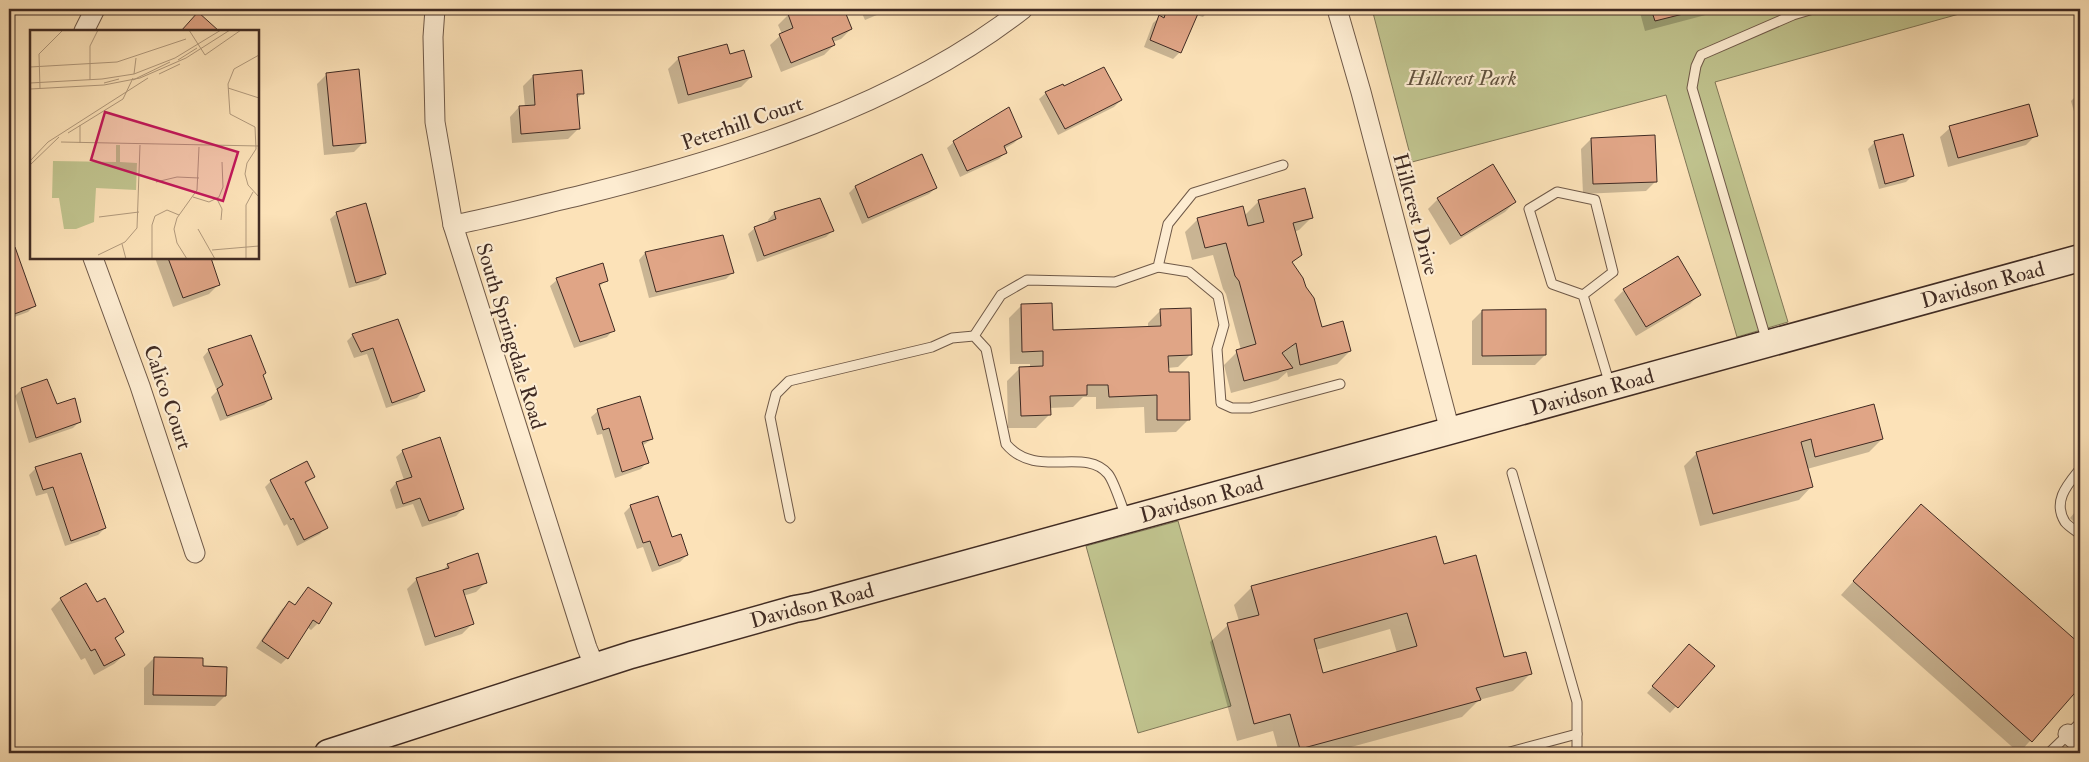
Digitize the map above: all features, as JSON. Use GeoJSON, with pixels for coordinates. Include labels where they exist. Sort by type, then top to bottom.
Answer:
{"type":"FeatureCollection","features":[{"type":"Feature","properties":{"kind":"street"},"geometry":{"type":"LineString","coordinates":[[84,30],[95,9]]}},
{"type":"Feature","properties":{"kind":"street","name":"South Springdale Road"},"geometry":{"type":"LineString","coordinates":[[435,9],[433,37],[435,122],[453,225],[595,667]]}},
{"type":"Feature","properties":{"kind":"street","name":"Peterhill Court"},"geometry":{"type":"LineString","coordinates":[[453,225],[617,186],[774,139],[875,97],[949,59],[992,34],[1023,9]]}},
{"type":"Feature","properties":{"kind":"street","name":"Hillcrest Drive"},"geometry":{"type":"LineString","coordinates":[[1337,9],[1361,92],[1450,431]]}},
{"type":"Feature","properties":{"kind":"street","name":"Davidson Road"},"geometry":{"type":"LineString","coordinates":[[328,753],[595,667],[772,616],[2080,258]]}},
{"type":"Feature","properties":{"kind":"street","name":"Calico Court"},"geometry":{"type":"LineString","coordinates":[[93,259],[140,386],[195,553]]}},
{"type":"Feature","properties":{"kind":"lane"},"geometry":{"type":"LineString","coordinates":[[1767,344],[1692,88],[1696,66],[1701,56],[1813,9]]}},
{"type":"Feature","properties":{"kind":"lane"},"geometry":{"type":"LineString","coordinates":[[1158,267],[1168,224],[1193,193],[1283,165]]}},
{"type":"Feature","properties":{"kind":"lane"},"geometry":{"type":"LineString","coordinates":[[1557,192],[1595,200],[1598,209],[1613,272],[1583,295],[1552,284],[1529,209],[1557,192]]}},
{"type":"Feature","properties":{"kind":"lane"},"geometry":{"type":"LineString","coordinates":[[974,336],[1001,295],[1027,280],[1115,282],[1158,267],[1189,272],[1218,296],[1224,325],[1218,349],[1221,403],[1232,408],[1250,408],[1340,384]]}},
{"type":"Feature","properties":{"kind":"lane"},"geometry":{"type":"LineString","coordinates":[[1583,295],[1611,387]]}},
{"type":"Feature","properties":{"kind":"lane"},"geometry":{"type":"LineString","coordinates":[[790,518],[770,417],[776,394],[790,381],[932,347],[952,338],[974,336]]}},
{"type":"Feature","properties":{"kind":"lane"},"geometry":{"type":"LineString","coordinates":[[974,336],[986,349],[1006,444],[1015,455],[1042,463],[1089,462],[1108,474],[1127,520]]}},
{"type":"Feature","properties":{"kind":"lane"},"geometry":{"type":"LineString","coordinates":[[2080,469],[2063,489],[2060,508],[2065,522],[2080,534]]}},
{"type":"Feature","properties":{"kind":"lane"},"geometry":{"type":"LineString","coordinates":[[1512,473],[1577,702],[1577,753]]}},
{"type":"Feature","properties":{"kind":"lane"},"geometry":{"type":"LineString","coordinates":[[2049,753],[2076,733]]}},
{"type":"Feature","properties":{"kind":"lane"},"geometry":{"type":"LineString","coordinates":[[1506,753],[1577,734]]}},
{"type":"Feature","properties":{"kind":"green space","name":"Hillcrest Park"},"geometry":{"type":"Polygon","coordinates":[[[1372,9],[1977,9],[1715,82],[1788,322],[1737,337],[1666,95],[1412,162],[1372,9]]]}},
{"type":"Feature","properties":{"kind":"green space"},"geometry":{"type":"Polygon","coordinates":[[[1178,521],[1231,706],[1138,733],[1086,546],[1178,521]]]}},
{"type":"Feature","properties":{"kind":"building"},"geometry":{"type":"Polygon","coordinates":[[[800,9],[844,9],[852,29],[832,38],[835,45],[791,63],[779,34],[793,28],[788,14],[800,9]]]}},
{"type":"Feature","properties":{"kind":"building"},"geometry":{"type":"Polygon","coordinates":[[[1167,9],[1200,9],[1181,53],[1150,40],[1159,15],[1164,18],[1167,9]]]}},
{"type":"Feature","properties":{"kind":"building"},"geometry":{"type":"Polygon","coordinates":[[[1651,9],[1703,9],[1655,21],[1651,9]]]}},
{"type":"Feature","properties":{"kind":"building"},"geometry":{"type":"Polygon","coordinates":[[[198,12],[218,30],[182,30],[198,12]]]}},
{"type":"Feature","properties":{"kind":"building"},"geometry":{"type":"Polygon","coordinates":[[[727,44],[730,54],[744,50],[752,77],[688,95],[678,57],[727,44]]]}},
{"type":"Feature","properties":{"kind":"building"},"geometry":{"type":"Polygon","coordinates":[[[1104,67],[1122,100],[1065,129],[1045,92],[1063,84],[1064,86],[1104,67]]]}},
{"type":"Feature","properties":{"kind":"building"},"geometry":{"type":"Polygon","coordinates":[[[359,69],[366,143],[333,146],[326,73],[359,69]]]}},
{"type":"Feature","properties":{"kind":"building"},"geometry":{"type":"Polygon","coordinates":[[[582,70],[584,94],[577,94],[580,129],[521,134],[519,106],[535,105],[533,75],[582,70]]]}},
{"type":"Feature","properties":{"kind":"building"},"geometry":{"type":"Polygon","coordinates":[[[2029,104],[2038,136],[1958,158],[1949,126],[2029,104]]]}},
{"type":"Feature","properties":{"kind":"building"},"geometry":{"type":"Polygon","coordinates":[[[1009,107],[1022,137],[1004,146],[1007,153],[967,171],[953,141],[1009,107]]]}},
{"type":"Feature","properties":{"kind":"building"},"geometry":{"type":"Polygon","coordinates":[[[1903,134],[1914,176],[1885,184],[1874,141],[1903,134]]]}},
{"type":"Feature","properties":{"kind":"building"},"geometry":{"type":"Polygon","coordinates":[[[1655,135],[1657,182],[1593,184],[1591,138],[1655,135]]]}},
{"type":"Feature","properties":{"kind":"building"},"geometry":{"type":"Polygon","coordinates":[[[922,154],[937,188],[868,218],[855,186],[922,154]]]}},
{"type":"Feature","properties":{"kind":"building"},"geometry":{"type":"Polygon","coordinates":[[[1493,164],[1516,202],[1461,236],[1437,198],[1493,164]]]}},
{"type":"Feature","properties":{"kind":"building"},"geometry":{"type":"Polygon","coordinates":[[[1305,188],[1313,218],[1293,223],[1302,255],[1292,262],[1314,298],[1322,327],[1343,321],[1351,351],[1300,365],[1296,343],[1282,353],[1293,368],[1244,381],[1236,350],[1256,344],[1239,281],[1235,276],[1226,243],[1205,248],[1197,218],[1243,206],[1248,226],[1264,222],[1258,200],[1305,188]]]}},
{"type":"Feature","properties":{"kind":"building"},"geometry":{"type":"Polygon","coordinates":[[[820,198],[834,231],[764,256],[754,227],[776,219],[774,212],[820,198]]]}},
{"type":"Feature","properties":{"kind":"building"},"geometry":{"type":"Polygon","coordinates":[[[366,203],[386,274],[356,283],[336,212],[366,203]]]}},
{"type":"Feature","properties":{"kind":"building"},"geometry":{"type":"Polygon","coordinates":[[[723,235],[734,273],[656,292],[645,252],[723,235]]]}},
{"type":"Feature","properties":{"kind":"building"},"geometry":{"type":"Polygon","coordinates":[[[15,247],[36,306],[9,316],[9,250],[15,247]]]}},
{"type":"Feature","properties":{"kind":"building"},"geometry":{"type":"Polygon","coordinates":[[[1678,256],[1701,295],[1646,327],[1623,289],[1678,256]]]}},
{"type":"Feature","properties":{"kind":"building"},"geometry":{"type":"Polygon","coordinates":[[[168,259],[211,259],[220,285],[183,298],[168,259]]]}},
{"type":"Feature","properties":{"kind":"building"},"geometry":{"type":"Polygon","coordinates":[[[603,263],[608,281],[599,284],[615,331],[580,342],[556,278],[603,263]]]}},
{"type":"Feature","properties":{"kind":"building"},"geometry":{"type":"Polygon","coordinates":[[[1052,303],[1053,330],[1161,326],[1160,309],[1191,308],[1192,355],[1168,356],[1169,372],[1189,372],[1190,420],[1157,420],[1157,395],[1109,397],[1108,385],[1087,385],[1087,395],[1050,396],[1051,415],[1021,416],[1019,367],[1043,366],[1043,351],[1022,352],[1021,304],[1052,303]]]}},
{"type":"Feature","properties":{"kind":"building"},"geometry":{"type":"Polygon","coordinates":[[[1546,309],[1546,355],[1482,356],[1482,310],[1546,309]]]}},
{"type":"Feature","properties":{"kind":"building"},"geometry":{"type":"Polygon","coordinates":[[[398,319],[425,391],[392,403],[373,348],[361,352],[352,334],[398,319]]]}},
{"type":"Feature","properties":{"kind":"building"},"geometry":{"type":"Polygon","coordinates":[[[251,335],[266,373],[263,375],[272,399],[227,416],[217,389],[223,385],[208,349],[251,335]]]}},
{"type":"Feature","properties":{"kind":"building"},"geometry":{"type":"Polygon","coordinates":[[[47,379],[57,404],[75,398],[81,422],[36,438],[21,388],[47,379]]]}},
{"type":"Feature","properties":{"kind":"building"},"geometry":{"type":"Polygon","coordinates":[[[640,396],[653,439],[642,442],[649,463],[622,472],[609,428],[603,430],[597,409],[640,396]]]}},
{"type":"Feature","properties":{"kind":"building"},"geometry":{"type":"Polygon","coordinates":[[[1874,404],[1883,439],[1815,457],[1811,439],[1801,442],[1813,487],[1713,514],[1696,452],[1874,404]]]}},
{"type":"Feature","properties":{"kind":"building"},"geometry":{"type":"Polygon","coordinates":[[[440,437],[464,509],[429,521],[420,498],[403,504],[396,482],[412,477],[402,450],[440,437]]]}},
{"type":"Feature","properties":{"kind":"building"},"geometry":{"type":"Polygon","coordinates":[[[81,453],[106,528],[71,541],[53,487],[43,490],[35,467],[81,453]]]}},
{"type":"Feature","properties":{"kind":"building"},"geometry":{"type":"Polygon","coordinates":[[[307,461],[315,477],[305,482],[328,528],[304,540],[270,480],[307,461]]]}},
{"type":"Feature","properties":{"kind":"building"},"geometry":{"type":"Polygon","coordinates":[[[658,496],[672,537],[681,534],[688,555],[659,566],[650,541],[643,543],[630,505],[658,496]]]}},
{"type":"Feature","properties":{"kind":"building"},"geometry":{"type":"Polygon","coordinates":[[[1921,504],[2080,644],[2080,687],[2032,742],[1853,581],[1921,504]]]}},
{"type":"Feature","properties":{"kind":"building"},"geometry":{"type":"Polygon","coordinates":[[[1436,536],[1444,564],[1476,555],[1504,657],[1526,652],[1532,674],[1476,688],[1481,700],[1300,749],[1290,714],[1254,724],[1227,623],[1259,615],[1251,586],[1436,536]],[[1407,613],[1314,639],[1323,673],[1417,646],[1407,613]]]}},
{"type":"Feature","properties":{"kind":"building"},"geometry":{"type":"Polygon","coordinates":[[[478,553],[487,583],[463,590],[474,624],[435,637],[416,578],[449,568],[447,564],[478,553]]]}},
{"type":"Feature","properties":{"kind":"building"},"geometry":{"type":"Polygon","coordinates":[[[86,583],[97,602],[105,598],[124,632],[115,638],[125,655],[104,666],[95,649],[91,651],[60,598],[86,583]]]}},
{"type":"Feature","properties":{"kind":"building"},"geometry":{"type":"Polygon","coordinates":[[[308,587],[332,603],[319,624],[313,620],[288,659],[262,641],[289,601],[295,605],[308,587]]]}},
{"type":"Feature","properties":{"kind":"building"},"geometry":{"type":"Polygon","coordinates":[[[1689,644],[1715,666],[1678,708],[1652,686],[1689,644]]]}},
{"type":"Feature","properties":{"kind":"building"},"geometry":{"type":"Polygon","coordinates":[[[154,657],[203,658],[203,666],[227,667],[226,696],[153,695],[154,657]]]}}]}
